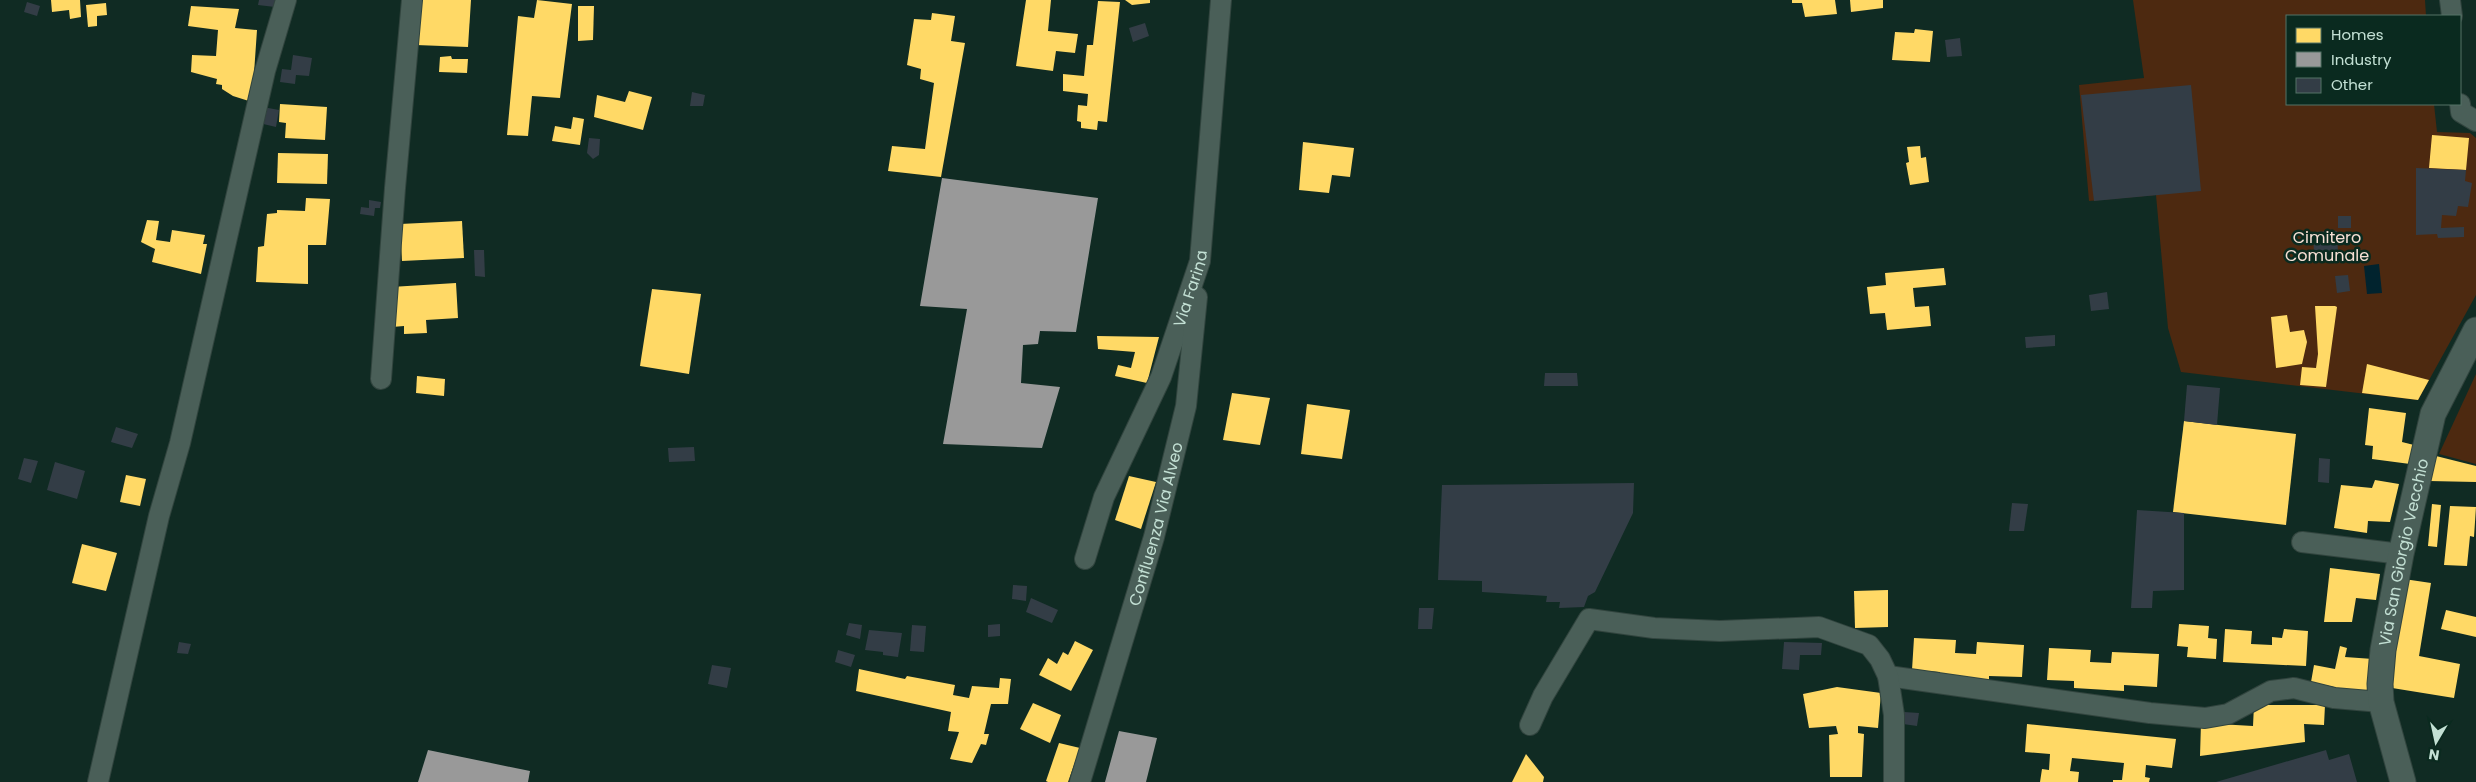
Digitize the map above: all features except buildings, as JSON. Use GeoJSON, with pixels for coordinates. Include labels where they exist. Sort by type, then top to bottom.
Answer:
{"type":"FeatureCollection","features":[{"type":"Feature","properties":{"kind":"street"},"geometry":{"type":"LineString","coordinates":[[98,782],[159,516],[180,443],[265,71],[286,0]]}},
{"type":"Feature","properties":{"kind":"street"},"geometry":{"type":"LineString","coordinates":[[381,379],[395,188],[412,0]]}},
{"type":"Feature","properties":{"kind":"street","name":"Via Farina"},"geometry":{"type":"LineString","coordinates":[[1085,559],[1104,497],[1161,377],[1200,261],[1221,0]]}},
{"type":"Feature","properties":{"kind":"street"},"geometry":{"type":"LineString","coordinates":[[2450,0],[2452,15]]}},
{"type":"Feature","properties":{"kind":"street"},"geometry":{"type":"LineString","coordinates":[[2460,105],[2461,112],[2476,122]]}},
{"type":"Feature","properties":{"kind":"street","name":"Confluenza Via Alveo"},"geometry":{"type":"LineString","coordinates":[[1080,782],[1154,537],[1186,406],[1200,261]]}},
{"type":"Feature","properties":{"kind":"street","name":"Via San Giorgio Vecchio"},"geometry":{"type":"LineString","coordinates":[[2403,782],[2381,702],[2380,684],[2383,650],[2401,554],[2433,414],[2476,330]]}},
{"type":"Feature","properties":{"kind":"street"},"geometry":{"type":"LineString","coordinates":[[2302,542],[2401,554]]}},
{"type":"Feature","properties":{"kind":"street"},"geometry":{"type":"LineString","coordinates":[[1530,725],[1543,696],[1589,619],[1654,628],[1720,631],[1819,628],[1869,645],[1880,659],[1888,676],[1894,715],[1894,782]]}},
{"type":"Feature","properties":{"kind":"street"},"geometry":{"type":"LineString","coordinates":[[1888,676],[2150,713],[2205,718],[2228,714],[2271,691],[2294,688],[2334,698],[2381,702]]}},
{"type":"Feature","properties":{"kind":"green space","name":"Cimitero Comunale"},"geometry":{"type":"Polygon","coordinates":[[[2133,0],[2425,0],[2426,15],[2286,15],[2286,105],[2434,105],[2437,132],[2470,133],[2476,138],[2476,295],[2418,400],[2181,372],[2168,328],[2156,195],[2089,201],[2079,85],[2144,78],[2133,0]]]}},
{"type":"Feature","properties":{"kind":"green space"},"geometry":{"type":"Polygon","coordinates":[[[2476,374],[2476,464],[2439,454],[2476,374]]]}},
{"type":"Feature","properties":{"kind":"water"},"geometry":{"type":"Polygon","coordinates":[[[2379,264],[2382,293],[2367,294],[2364,266],[2379,264]]]}}]}
